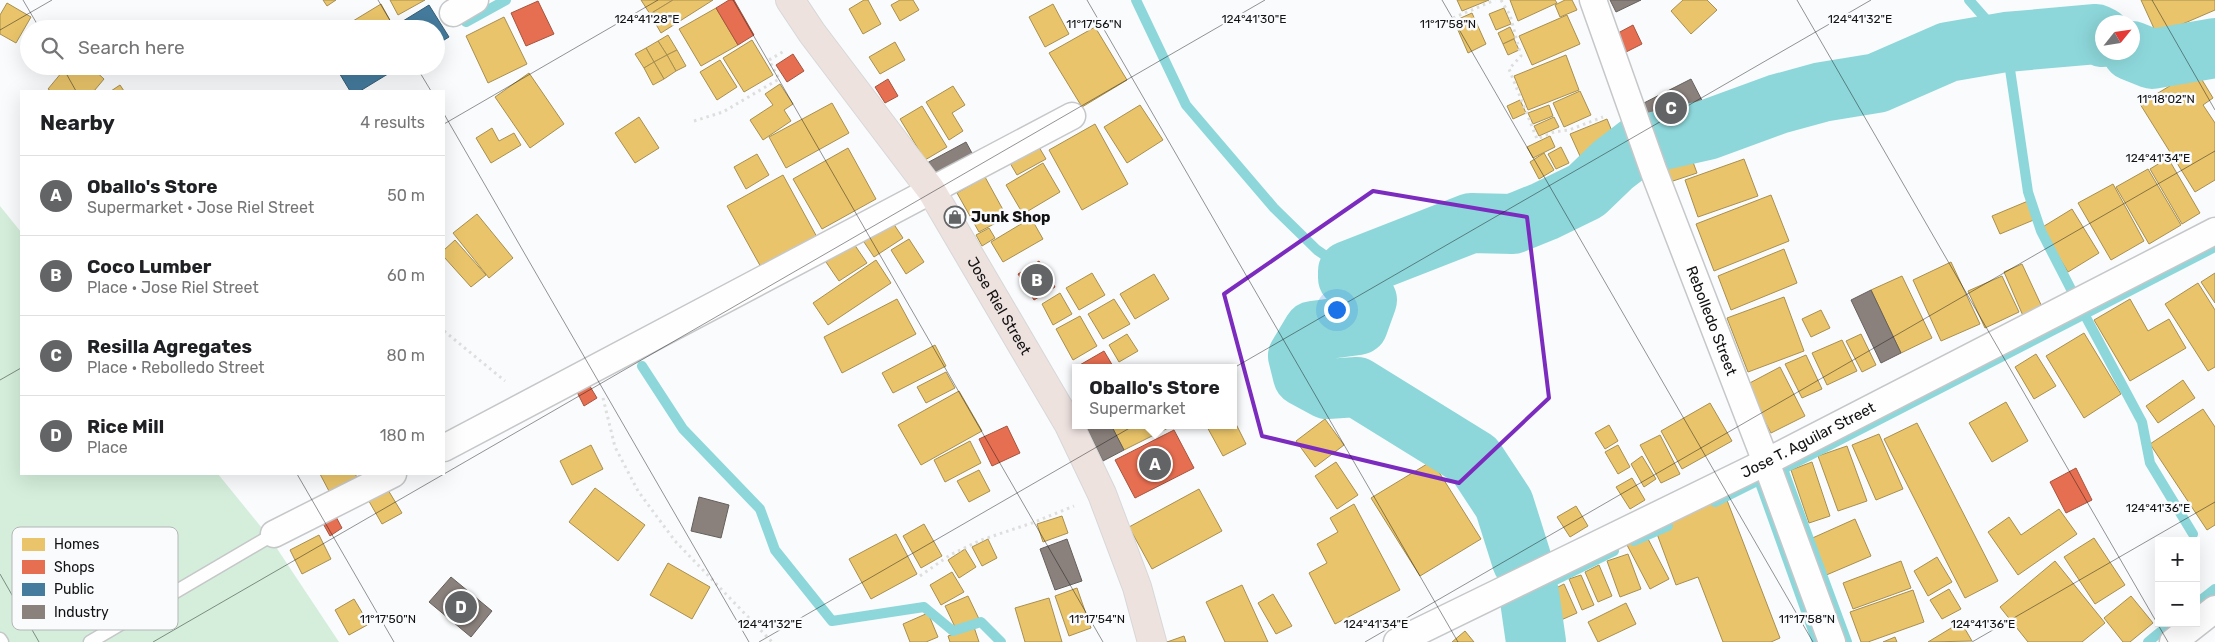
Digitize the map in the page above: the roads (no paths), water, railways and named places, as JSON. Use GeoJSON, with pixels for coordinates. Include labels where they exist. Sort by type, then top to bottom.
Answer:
{"type":"FeatureCollection","features":[{"type":"Feature","properties":{"kind":"highway","name":"Jose Riel Street"},"geometry":{"type":"LineString","coordinates":[[790,0],[812,34],[931,190],[1069,425],[1102,494],[1137,587],[1152,642]]}},
{"type":"Feature","properties":{"kind":"street"},"geometry":{"type":"LineString","coordinates":[[452,13],[475,0]]}},
{"type":"Feature","properties":{"kind":"street","name":"Rebolledo Street"},"geometry":{"type":"LineString","coordinates":[[1593,0],[1658,181],[1766,462],[1832,642]]}},
{"type":"Feature","properties":{"kind":"street"},"geometry":{"type":"LineString","coordinates":[[445,447],[1072,116]]}},
{"type":"Feature","properties":{"kind":"street","name":"Jose T. Aguilar Street"},"geometry":{"type":"LineString","coordinates":[[1398,642],[1766,462],[2215,231]]}},
{"type":"Feature","properties":{"kind":"street"},"geometry":{"type":"LineString","coordinates":[[274,534],[391,475]]}},
{"type":"Feature","properties":{"kind":"street"},"geometry":{"type":"LineString","coordinates":[[2173,642],[2215,609]]}},
{"type":"Feature","properties":{"kind":"lane"},"geometry":{"type":"LineString","coordinates":[[178,590],[274,534]]}},
{"type":"Feature","properties":{"kind":"lane"},"geometry":{"type":"LineString","coordinates":[[90,642],[110,630]]}},
{"type":"Feature","properties":{"kind":"waterway"},"geometry":{"type":"LineString","coordinates":[[466,22],[506,0]]}},
{"type":"Feature","properties":{"kind":"waterway"},"geometry":{"type":"LineString","coordinates":[[1136,0],[1186,105],[1274,208],[1317,250],[1348,271]]}},
{"type":"Feature","properties":{"kind":"waterway"},"geometry":{"type":"LineString","coordinates":[[1969,0],[2006,42],[2028,192],[2041,231],[2075,297]]}},
{"type":"Feature","properties":{"kind":"waterway"},"geometry":{"type":"LineString","coordinates":[[1654,142],[1707,130],[1778,104],[1822,92],[1877,83],[1948,52],[2006,42],[2095,34]]}},
{"type":"Feature","properties":{"kind":"waterway"},"geometry":{"type":"LineString","coordinates":[[2140,54],[2152,59],[2215,48]]}},
{"type":"Feature","properties":{"kind":"waterway"},"geometry":{"type":"LineString","coordinates":[[1522,561],[1504,504],[1475,460],[1357,387],[1327,389],[1303,376],[1298,356],[1313,331],[1358,325],[1367,300],[1348,278],[1348,271],[1471,223],[1513,224],[1545,211],[1586,191],[1613,165],[1639,145]]}},
{"type":"Feature","properties":{"kind":"waterway"},"geometry":{"type":"LineString","coordinates":[[1847,642],[1783,469],[2215,247]]}},
{"type":"Feature","properties":{"kind":"waterway"},"geometry":{"type":"LineString","coordinates":[[2081,308],[2142,422],[2150,463],[2193,534]]}},
{"type":"Feature","properties":{"kind":"waterway"},"geometry":{"type":"LineString","coordinates":[[642,366],[683,429],[760,509],[775,550],[832,621],[924,607],[953,631],[981,622],[1001,642]]}},
{"type":"Feature","properties":{"kind":"waterway"},"geometry":{"type":"LineString","coordinates":[[1715,502],[1759,480],[1817,642]]}},
{"type":"Feature","properties":{"kind":"waterway"},"geometry":{"type":"LineString","coordinates":[[1634,541],[1668,526]]}},
{"type":"Feature","properties":{"kind":"waterway"},"geometry":{"type":"LineString","coordinates":[[1529,593],[1614,551]]}},
{"type":"Feature","properties":{"kind":"waterway"},"geometry":{"type":"LineString","coordinates":[[2200,601],[2215,589]]}},
{"type":"Feature","properties":{"kind":"waterway"},"geometry":{"type":"LineString","coordinates":[[1529,593],[1536,642]]}},
{"type":"Feature","properties":{"kind":"waterway"},"geometry":{"type":"LineString","coordinates":[[2148,642],[2166,627]]}},
{"type":"Feature","properties":{"kind":"place","name":"Resilla Agregates"},"geometry":{"type":"Point","coordinates":[1671,108]}},
{"type":"Feature","properties":{"kind":"place","name":"Junk Shop"},"geometry":{"type":"Point","coordinates":[955,217]}},
{"type":"Feature","properties":{"kind":"place","name":"Coco Lumber"},"geometry":{"type":"Point","coordinates":[1037,280]}},
{"type":"Feature","properties":{"kind":"place","name":"Oballo's Store"},"geometry":{"type":"Point","coordinates":[1155,464]}},
{"type":"Feature","properties":{"kind":"place","name":"Rice Mill"},"geometry":{"type":"Point","coordinates":[461,607]}}]}
